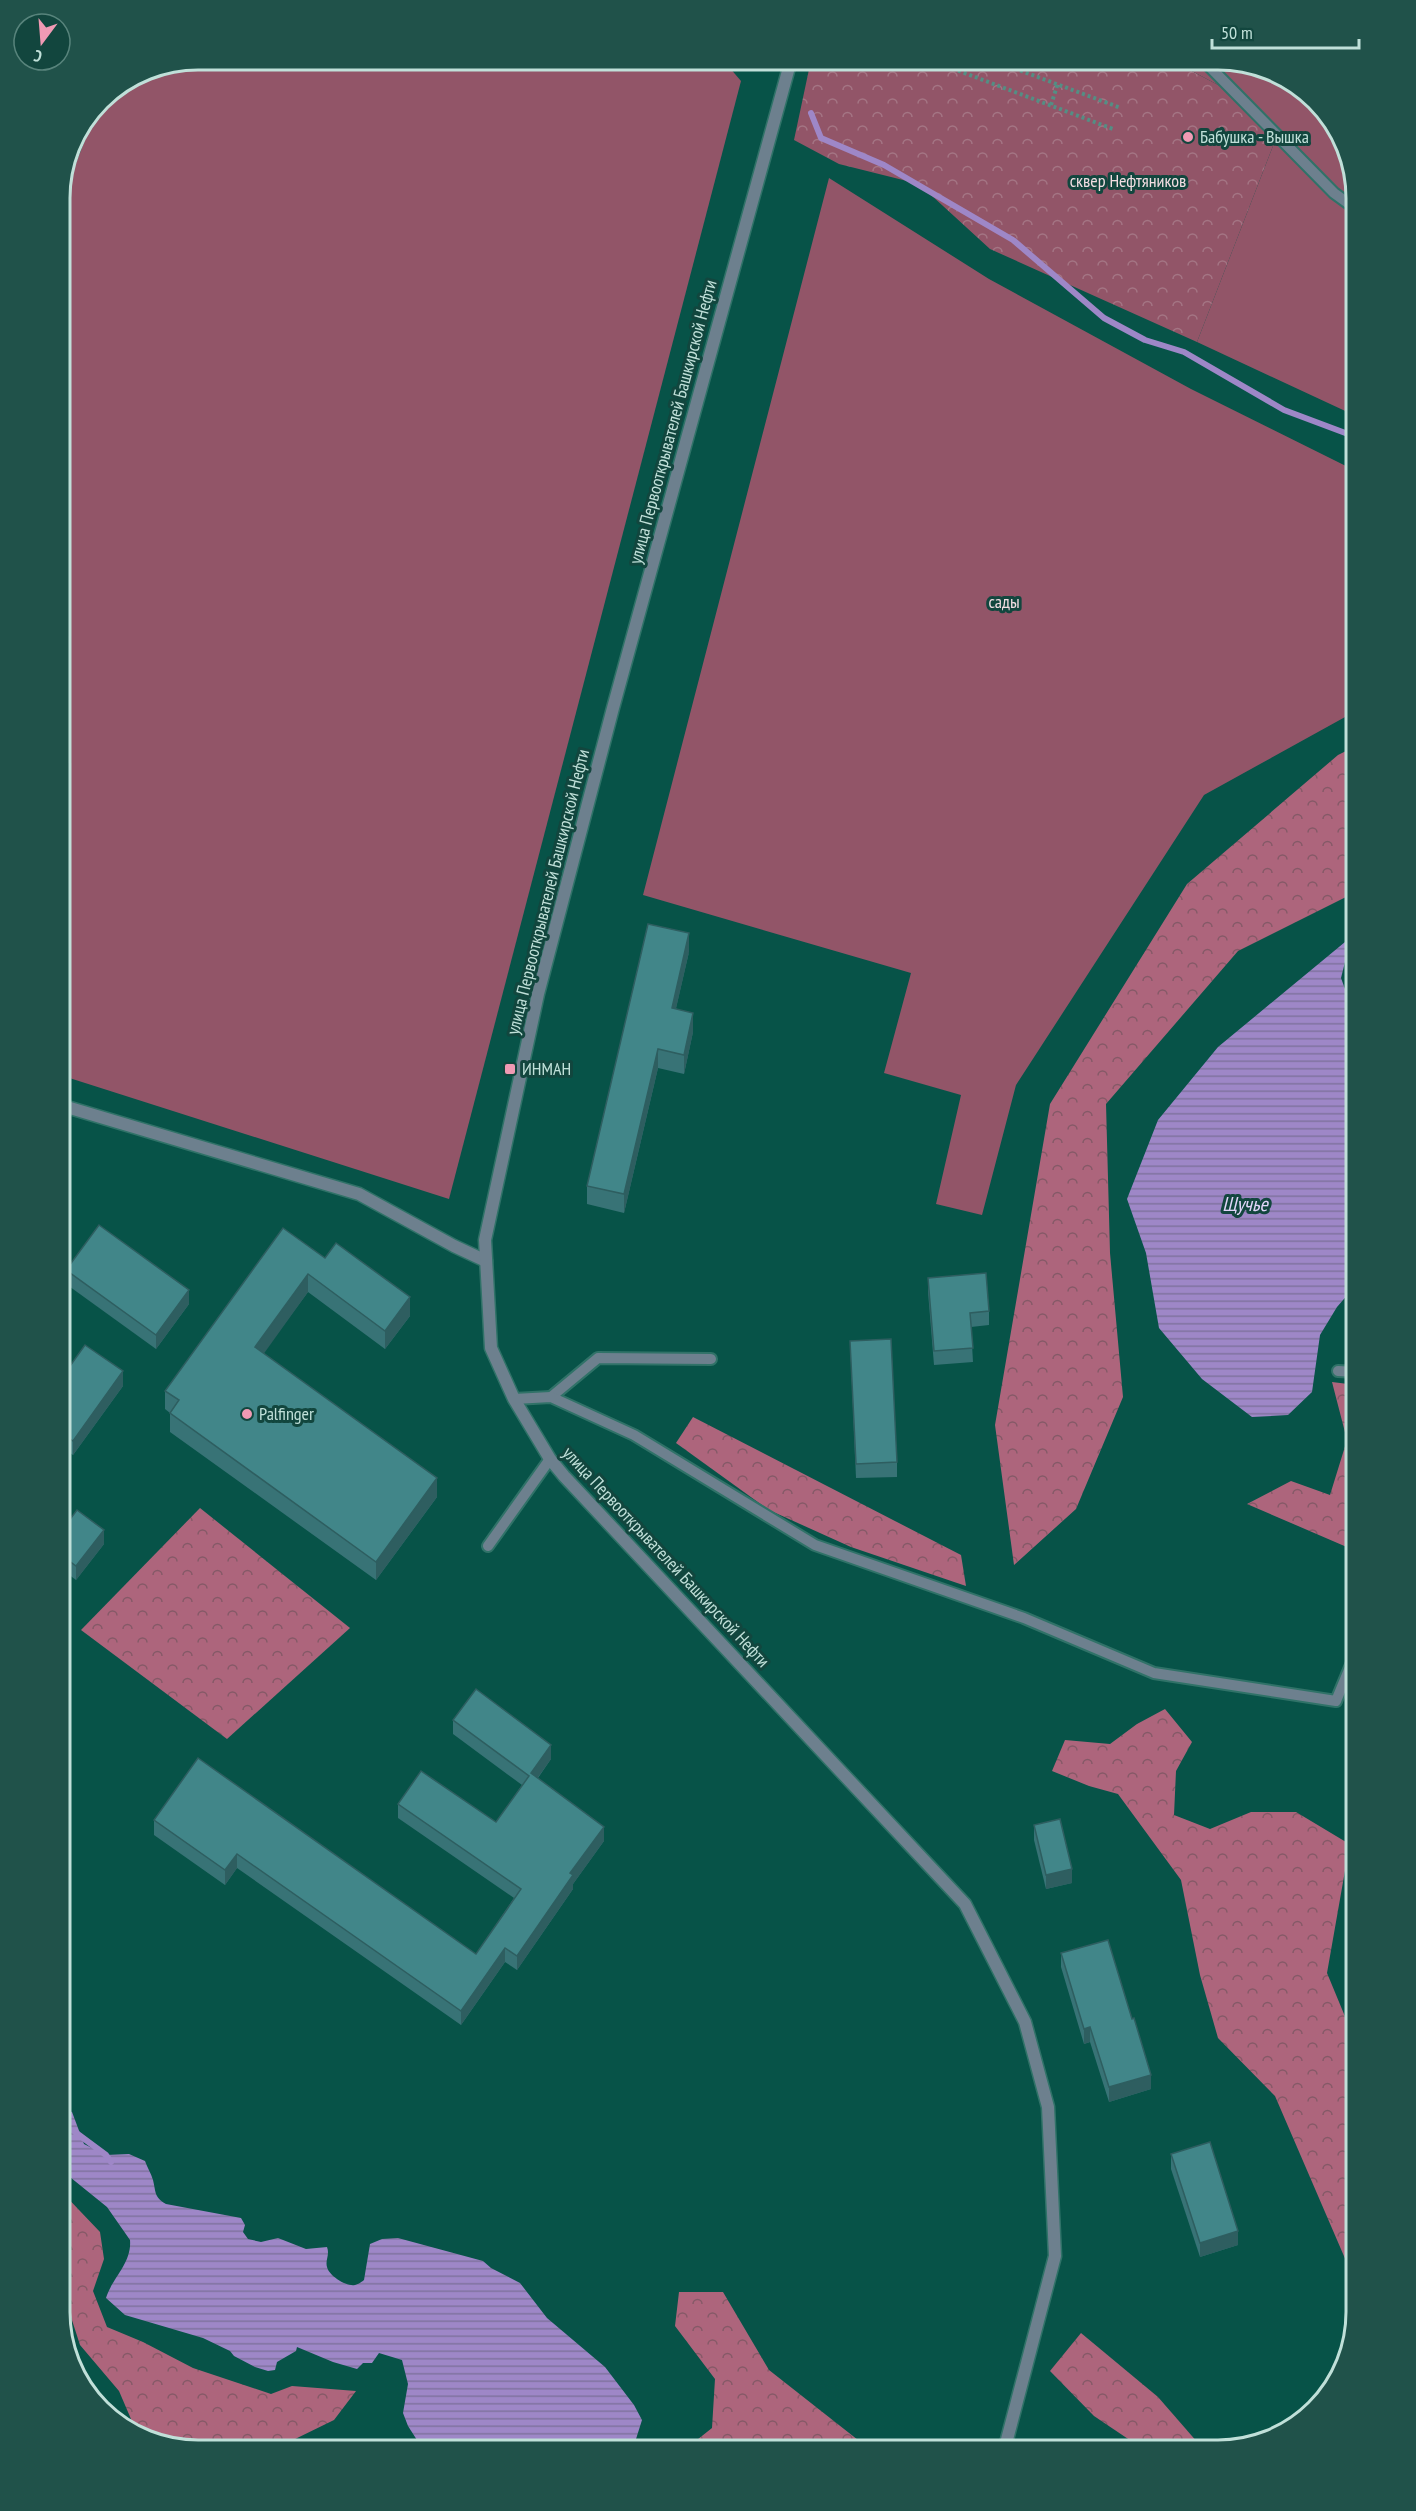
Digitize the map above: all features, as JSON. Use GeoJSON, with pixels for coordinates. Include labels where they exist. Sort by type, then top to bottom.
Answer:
{"type":"FeatureCollection","features":[{"type":"Feature","properties":{"kind":"street","name":"улица Первооткрывателей Башкирской Нефти"},"geometry":{"type":"LineString","coordinates":[[788,71],[613,708],[538,994],[485,1240],[491,1348],[514,1399],[550,1459],[964,1904],[1025,2022],[1048,2107],[1055,2256],[1008,2440]]}},
{"type":"Feature","properties":{"kind":"street"},"geometry":{"type":"LineString","coordinates":[[71,1108],[359,1194],[486,1261]]}},
{"type":"Feature","properties":{"kind":"lane"},"geometry":{"type":"LineString","coordinates":[[1214,71],[1334,193],[1346,202]]}},
{"type":"Feature","properties":{"kind":"lane"},"geometry":{"type":"LineString","coordinates":[[551,1398],[598,1358],[711,1359]]}},
{"type":"Feature","properties":{"kind":"lane"},"geometry":{"type":"LineString","coordinates":[[1338,1371],[1346,1371]]}},
{"type":"Feature","properties":{"kind":"lane"},"geometry":{"type":"LineString","coordinates":[[514,1399],[551,1398],[634,1435],[815,1545],[1024,1618],[1154,1673],[1336,1701],[1346,1677]]}},
{"type":"Feature","properties":{"kind":"lane"},"geometry":{"type":"LineString","coordinates":[[488,1546],[550,1459]]}},
{"type":"Feature","properties":{"kind":"path"},"geometry":{"type":"LineString","coordinates":[[959,71],[1113,129]]}},
{"type":"Feature","properties":{"kind":"path"},"geometry":{"type":"LineString","coordinates":[[1023,71],[1121,108]]}},
{"type":"Feature","properties":{"kind":"path"},"geometry":{"type":"LineString","coordinates":[[1051,105],[1058,83]]}},
{"type":"Feature","properties":{"kind":"green space"},"geometry":{"type":"Polygon","coordinates":[[[198,70],[732,71],[741,81],[449,1199],[71,1078],[71,190],[75,166],[92,127],[114,102],[127,92],[157,77],[181,72],[198,70]]]}},
{"type":"Feature","properties":{"kind":"green space","name":"сквер Нефтяников"},"geometry":{"type":"Polygon","coordinates":[[[809,71],[1192,71],[1237,95],[1278,133],[1197,342],[990,249],[919,184],[839,164],[794,140],[809,71]]]}},
{"type":"Feature","properties":{"kind":"green space"},"geometry":{"type":"Polygon","coordinates":[[[1192,71],[1243,73],[1259,77],[1289,92],[1314,114],[1324,127],[1339,157],[1346,198],[1346,411],[1197,342],[1278,133],[1237,95],[1192,71]]]}},
{"type":"Feature","properties":{"kind":"green space","name":"сады"},"geometry":{"type":"Polygon","coordinates":[[[829,178],[989,279],[1191,389],[1346,466],[1346,717],[1204,795],[1016,1085],[982,1215],[936,1204],[961,1095],[884,1073],[911,973],[643,895],[829,178]]]}},
{"type":"Feature","properties":{"kind":"green space"},"geometry":{"type":"Polygon","coordinates":[[[1346,751],[1346,897],[1238,951],[1106,1104],[1110,1253],[1123,1397],[1076,1509],[1014,1565],[995,1425],[1050,1104],[1187,884],[1338,755],[1346,751]]]}},
{"type":"Feature","properties":{"kind":"green space"},"geometry":{"type":"Polygon","coordinates":[[[1332,1382],[1346,1384],[1346,1436],[1332,1382]]]}},
{"type":"Feature","properties":{"kind":"green space"},"geometry":{"type":"Polygon","coordinates":[[[693,1417],[961,1555],[966,1586],[851,1547],[769,1510],[676,1443],[693,1417]]]}},
{"type":"Feature","properties":{"kind":"green space"},"geometry":{"type":"Polygon","coordinates":[[[1346,1443],[1346,1547],[1247,1504],[1291,1481],[1330,1495],[1346,1443]]]}},
{"type":"Feature","properties":{"kind":"green space"},"geometry":{"type":"Polygon","coordinates":[[[200,1508],[350,1628],[227,1739],[81,1630],[200,1508]]]}},
{"type":"Feature","properties":{"kind":"green space"},"geometry":{"type":"Polygon","coordinates":[[[1165,1709],[1192,1742],[1176,1771],[1174,1815],[1210,1829],[1251,1812],[1296,1812],[1346,1842],[1346,1865],[1327,1973],[1346,2019],[1346,2261],[1275,2096],[1218,2038],[1200,1975],[1181,1880],[1118,1794],[1089,1786],[1052,1771],[1065,1740],[1110,1744],[1137,1724],[1165,1709]]]}},
{"type":"Feature","properties":{"kind":"green space"},"geometry":{"type":"Polygon","coordinates":[[[70,2201],[100,2232],[104,2259],[93,2291],[107,2327],[143,2342],[193,2368],[271,2394],[292,2386],[356,2391],[334,2420],[293,2440],[173,2438],[157,2434],[132,2422],[119,2391],[80,2345],[70,2313],[70,2201]]]}},
{"type":"Feature","properties":{"kind":"green space"},"geometry":{"type":"Polygon","coordinates":[[[679,2292],[723,2292],[769,2370],[858,2440],[697,2440],[712,2428],[715,2379],[675,2326],[679,2292]]]}},
{"type":"Feature","properties":{"kind":"green space"},"geometry":{"type":"Polygon","coordinates":[[[1081,2333],[1158,2397],[1195,2440],[1130,2440],[1094,2416],[1050,2371],[1081,2333]]]}},
{"type":"Feature","properties":{"kind":"water","name":"Щучье"},"geometry":{"type":"Polygon","coordinates":[[[1345,942],[1346,958],[1341,978],[1346,992],[1346,1297],[1320,1335],[1312,1392],[1288,1415],[1252,1417],[1202,1379],[1159,1328],[1146,1253],[1127,1199],[1158,1120],[1218,1047],[1345,942]]]}},
{"type":"Feature","properties":{"kind":"water"},"geometry":{"type":"Polygon","coordinates":[[[70,2111],[84,2144],[106,2155],[129,2154],[145,2161],[156,2194],[166,2204],[241,2218],[245,2225],[243,2232],[248,2239],[261,2242],[278,2238],[306,2249],[327,2247],[328,2270],[343,2283],[356,2285],[364,2280],[370,2244],[382,2239],[398,2238],[483,2261],[491,2268],[520,2283],[547,2318],[605,2367],[634,2405],[642,2420],[636,2439],[417,2440],[403,2413],[408,2384],[402,2360],[379,2353],[372,2363],[363,2363],[357,2369],[297,2347],[296,2351],[277,2362],[275,2370],[268,2371],[255,2367],[203,2338],[125,2315],[106,2298],[128,2256],[130,2240],[107,2207],[70,2177],[70,2111]]]}},
{"type":"Feature","properties":{"kind":"building"},"geometry":{"type":"Polygon","coordinates":[[[648,924],[689,933],[672,1008],[693,1013],[684,1055],[658,1049],[624,1194],[587,1186],[648,924]]]}},
{"type":"Feature","properties":{"kind":"building"},"geometry":{"type":"Polygon","coordinates":[[[99,1225],[189,1290],[156,1335],[70,1273],[70,1264],[99,1225]]]}},
{"type":"Feature","properties":{"kind":"building","name":"Palfinger"},"geometry":{"type":"Polygon","coordinates":[[[283,1228],[325,1258],[336,1243],[410,1297],[385,1331],[308,1274],[255,1347],[437,1478],[376,1562],[170,1413],[179,1400],[165,1391],[283,1228]]]}},
{"type":"Feature","properties":{"kind":"building"},"geometry":{"type":"Polygon","coordinates":[[[986,1273],[989,1311],[970,1313],[973,1348],[934,1351],[928,1278],[986,1273]]]}},
{"type":"Feature","properties":{"kind":"building"},"geometry":{"type":"Polygon","coordinates":[[[891,1339],[897,1462],[856,1464],[850,1341],[891,1339]]]}},
{"type":"Feature","properties":{"kind":"building"},"geometry":{"type":"Polygon","coordinates":[[[85,1345],[123,1371],[73,1441],[70,1439],[70,1365],[85,1345]]]}},
{"type":"Feature","properties":{"kind":"building"},"geometry":{"type":"Polygon","coordinates":[[[77,1510],[104,1530],[76,1566],[70,1562],[70,1518],[77,1510]]]}},
{"type":"Feature","properties":{"kind":"building"},"geometry":{"type":"Polygon","coordinates":[[[476,1689],[551,1745],[531,1773],[604,1827],[570,1873],[573,1875],[517,1956],[505,1948],[461,2011],[237,1854],[225,1870],[154,1820],[198,1758],[476,1954],[521,1889],[398,1804],[421,1771],[496,1822],[529,1776],[453,1720],[476,1689]]]}},
{"type":"Feature","properties":{"kind":"building"},"geometry":{"type":"Polygon","coordinates":[[[1060,1819],[1072,1869],[1046,1875],[1034,1825],[1060,1819]]]}},
{"type":"Feature","properties":{"kind":"building"},"geometry":{"type":"Polygon","coordinates":[[[1108,1940],[1151,2075],[1109,2087],[1090,2027],[1084,2029],[1061,1953],[1108,1940]]]}},
{"type":"Feature","properties":{"kind":"building"},"geometry":{"type":"Polygon","coordinates":[[[1210,2142],[1238,2231],[1200,2243],[1171,2154],[1210,2142]]]}},
{"type":"Feature","properties":{"kind":"waterway"},"geometry":{"type":"LineString","coordinates":[[811,113],[821,138],[884,165],[1013,240],[1104,318],[1145,340],[1184,352],[1284,410],[1346,433]]}},
{"type":"Feature","properties":{"kind":"waterway"},"geometry":{"type":"LineString","coordinates":[[75,2132],[106,2155],[111,2162]]}},
{"type":"Feature","properties":{"kind":"place","name":"Бабушка - Вышка"},"geometry":{"type":"Point","coordinates":[1188,137]}},
{"type":"Feature","properties":{"kind":"place","name":"ИНМАН"},"geometry":{"type":"Point","coordinates":[510,1069]}},
{"type":"Feature","properties":{"kind":"place","name":"Palfinger"},"geometry":{"type":"Point","coordinates":[247,1414]}}]}
